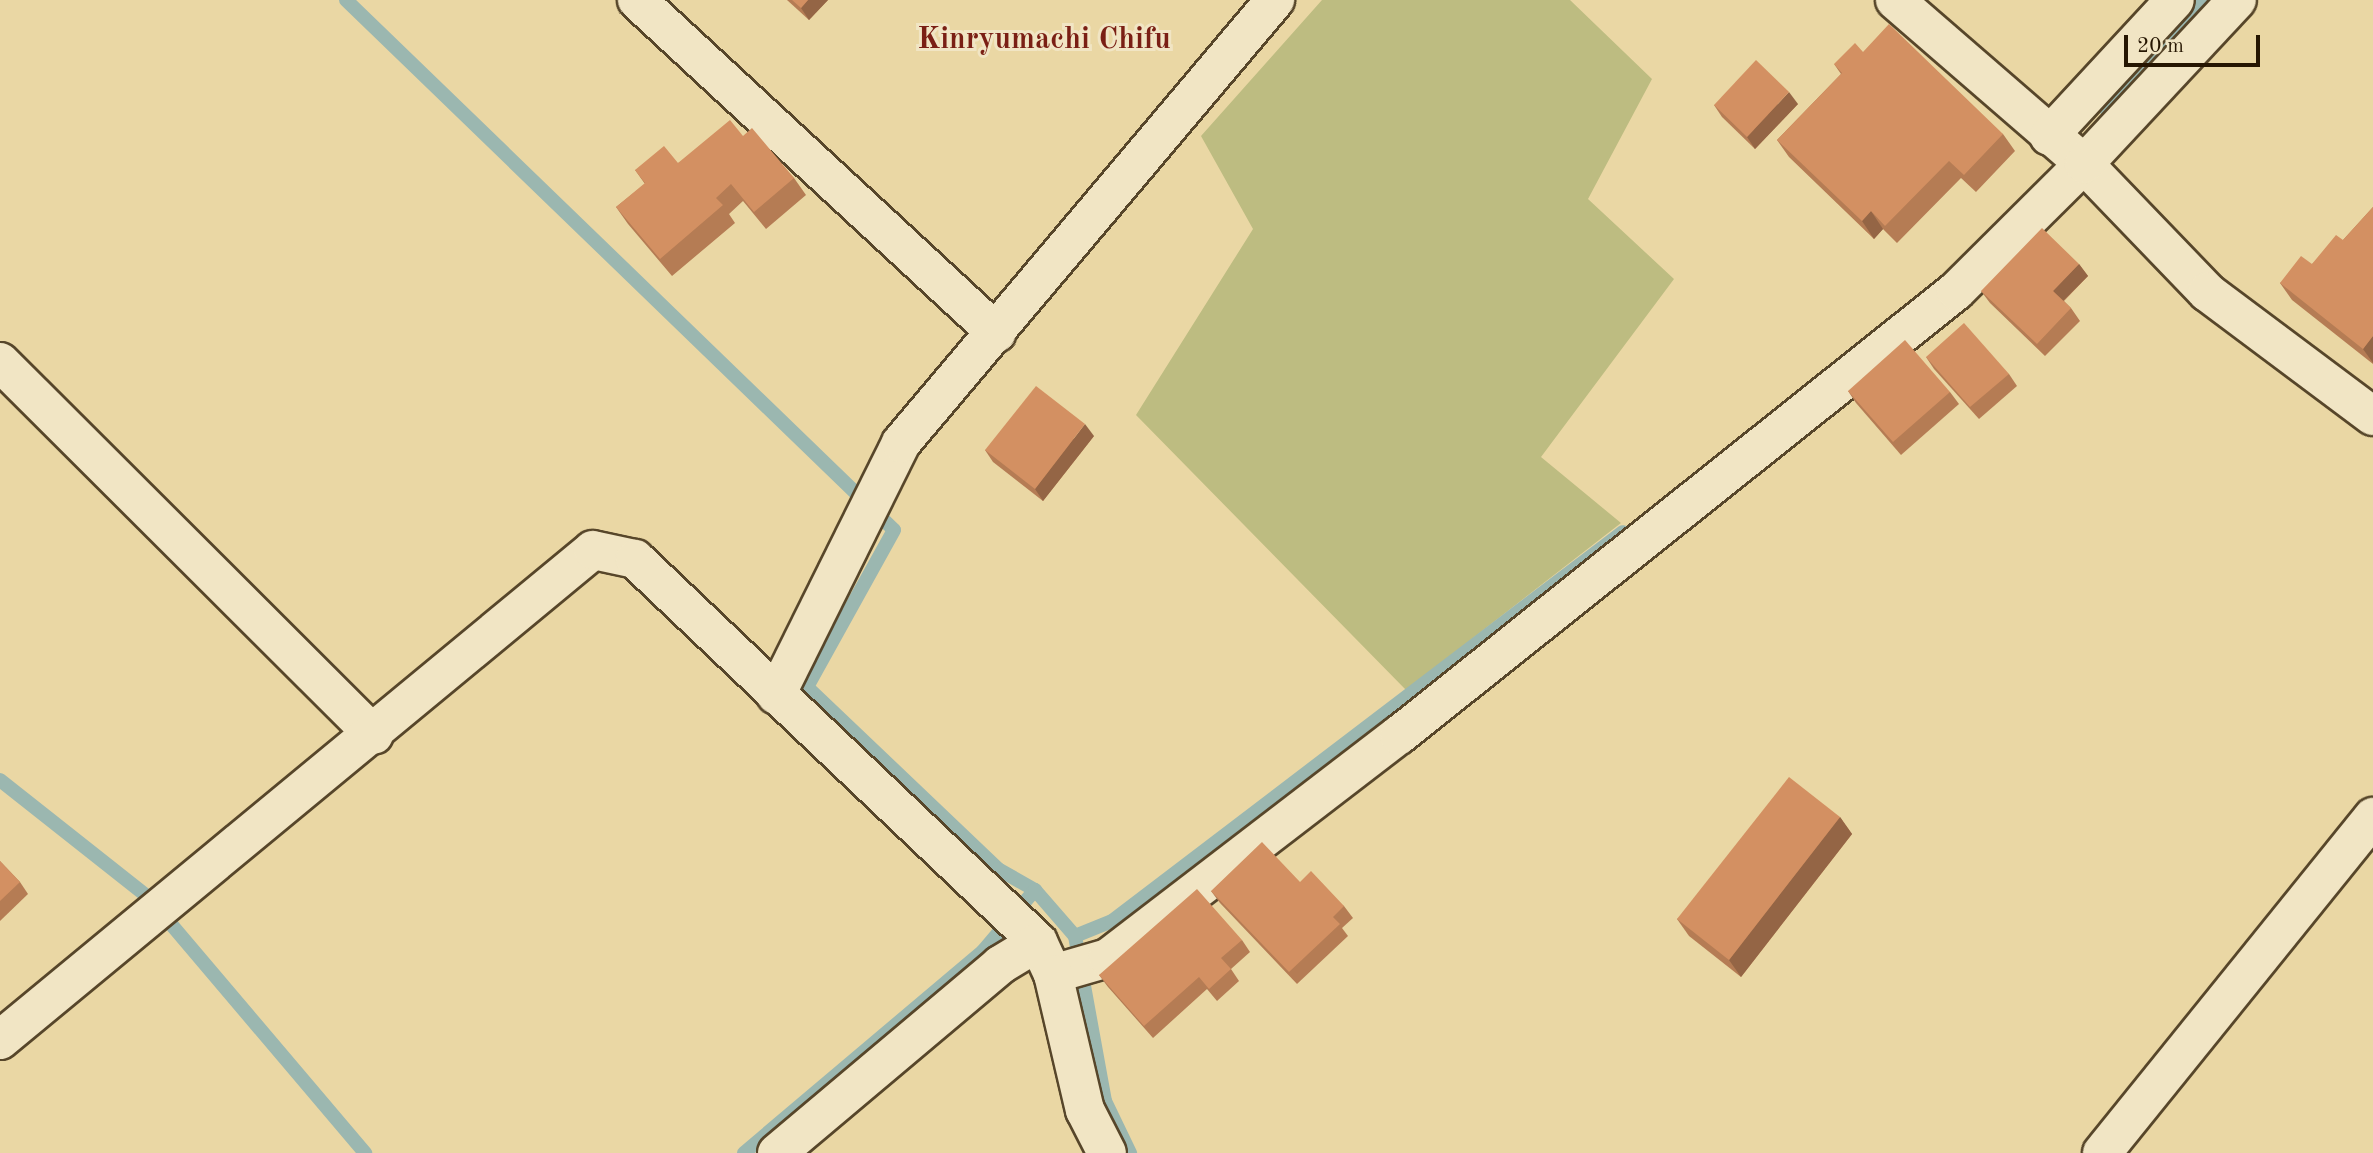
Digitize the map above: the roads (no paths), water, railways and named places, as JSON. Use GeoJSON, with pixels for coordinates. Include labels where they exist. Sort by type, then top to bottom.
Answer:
{"type":"FeatureCollection","features":[{"type":"Feature","properties":{"kind":"street"},"geometry":{"type":"LineString","coordinates":[[637,0],[997,333]]}},
{"type":"Feature","properties":{"kind":"street"},"geometry":{"type":"LineString","coordinates":[[776,695],[901,443],[997,333],[1275,0]]}},
{"type":"Feature","properties":{"kind":"street"},"geometry":{"type":"LineString","coordinates":[[1895,0],[2084,164],[2207,292],[2373,416]]}},
{"type":"Feature","properties":{"kind":"street"},"geometry":{"type":"LineString","coordinates":[[2049,136],[2175,0]]}},
{"type":"Feature","properties":{"kind":"street"},"geometry":{"type":"LineString","coordinates":[[777,1153],[1000,965],[1045,958],[1108,958],[1399,735],[1956,291],[2084,164],[2236,0]]}},
{"type":"Feature","properties":{"kind":"street"},"geometry":{"type":"LineString","coordinates":[[0,362],[374,735]]}},
{"type":"Feature","properties":{"kind":"street"},"geometry":{"type":"LineString","coordinates":[[0,1040],[374,735],[593,550],[635,559],[776,695],[1002,902],[1045,958],[1085,1110],[1107,1153]]}},
{"type":"Feature","properties":{"kind":"street"},"geometry":{"type":"LineString","coordinates":[[2102,1153],[2373,817]]}},
{"type":"Feature","properties":{"kind":"waterway"},"geometry":{"type":"LineString","coordinates":[[346,0],[894,530],[807,687],[998,869],[1035,890]]}},
{"type":"Feature","properties":{"kind":"waterway"},"geometry":{"type":"LineString","coordinates":[[2105,108],[2205,0]]}},
{"type":"Feature","properties":{"kind":"waterway"},"geometry":{"type":"LineString","coordinates":[[744,1153],[983,951],[1035,890],[1075,936],[1112,921],[1623,532]]}},
{"type":"Feature","properties":{"kind":"waterway"},"geometry":{"type":"LineString","coordinates":[[0,780],[148,897],[365,1153]]}},
{"type":"Feature","properties":{"kind":"waterway"},"geometry":{"type":"LineString","coordinates":[[1075,936],[1105,1101],[1130,1153]]}},
{"type":"Feature","properties":{"kind":"district","name":"Kinryumachi Chifu"},"geometry":{"type":"Point","coordinates":[1044,40]}}]}
